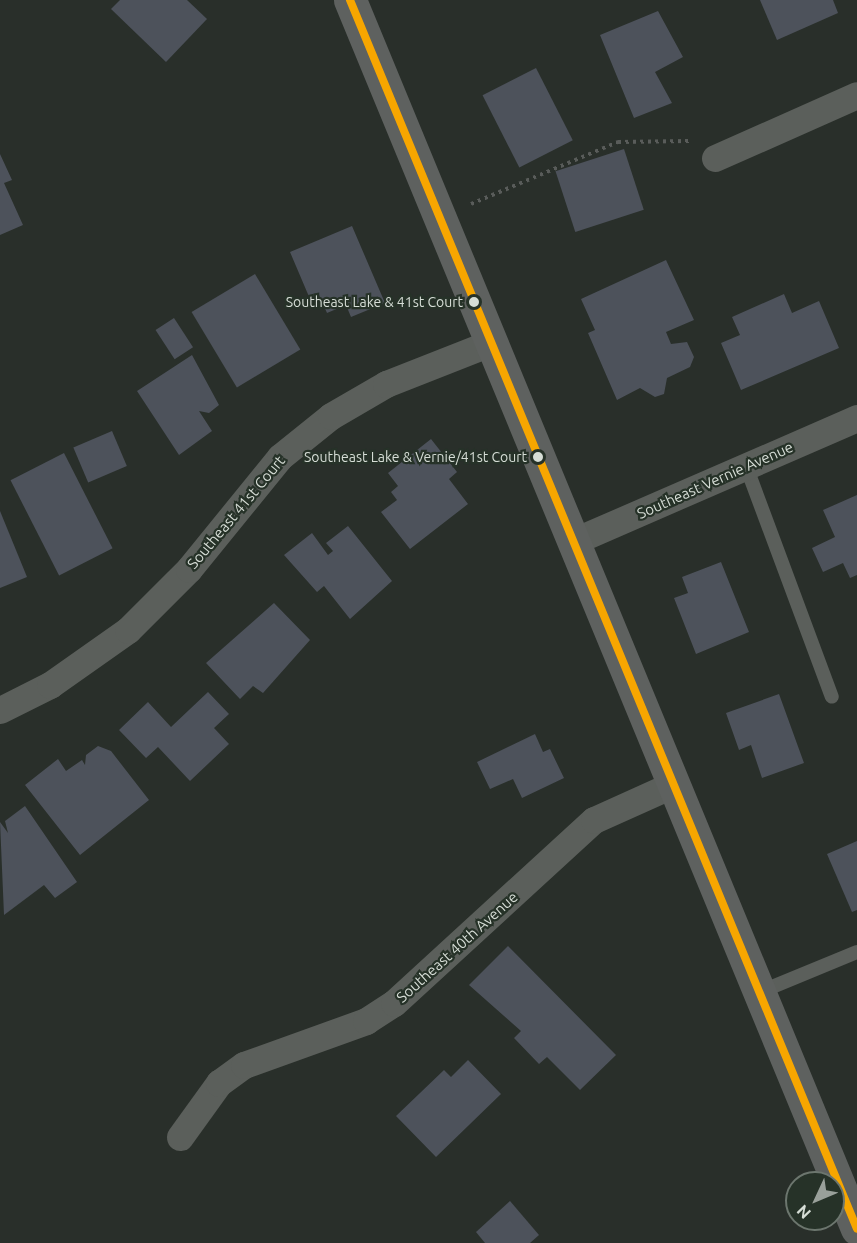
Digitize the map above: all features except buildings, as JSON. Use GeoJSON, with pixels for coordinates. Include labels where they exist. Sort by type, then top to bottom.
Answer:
{"type":"FeatureCollection","features":[{"type":"Feature","properties":{"kind":"main road"},"geometry":{"type":"LineString","coordinates":[[350,0],[857,1229]]}},
{"type":"Feature","properties":{"kind":"street"},"geometry":{"type":"LineString","coordinates":[[715,158],[857,95]]}},
{"type":"Feature","properties":{"kind":"street","name":"Southeast 41st Court"},"geometry":{"type":"LineString","coordinates":[[0,710],[50,685],[128,630],[189,569],[280,457],[331,416],[386,384],[490,343]]}},
{"type":"Feature","properties":{"kind":"street","name":"Southeast Vernie Avenue"},"geometry":{"type":"LineString","coordinates":[[572,542],[857,418]]}},
{"type":"Feature","properties":{"kind":"street","name":"Southeast 40th Avenue"},"geometry":{"type":"LineString","coordinates":[[180,1137],[202,1102],[236,1071],[264,1054],[342,1031],[385,1009],[438,967],[594,820],[674,784]]}},
{"type":"Feature","properties":{"kind":"lane"},"geometry":{"type":"LineString","coordinates":[[746,466],[832,697]]}},
{"type":"Feature","properties":{"kind":"lane"},"geometry":{"type":"LineString","coordinates":[[760,992],[857,952]]}},
{"type":"Feature","properties":{"kind":"path"},"geometry":{"type":"LineString","coordinates":[[503,190],[618,142],[684,138],[715,158]]}},
{"type":"Feature","properties":{"kind":"transit line"},"geometry":{"type":"LineString","coordinates":[[350,0],[857,1229]]}},
{"type":"Feature","properties":{"kind":"place","name":"Southeast Lake & 41st Court"},"geometry":{"type":"Point","coordinates":[474,302]}},
{"type":"Feature","properties":{"kind":"place","name":"Southeast Lake & Vernie/41st Court"},"geometry":{"type":"Point","coordinates":[538,457]}}]}
